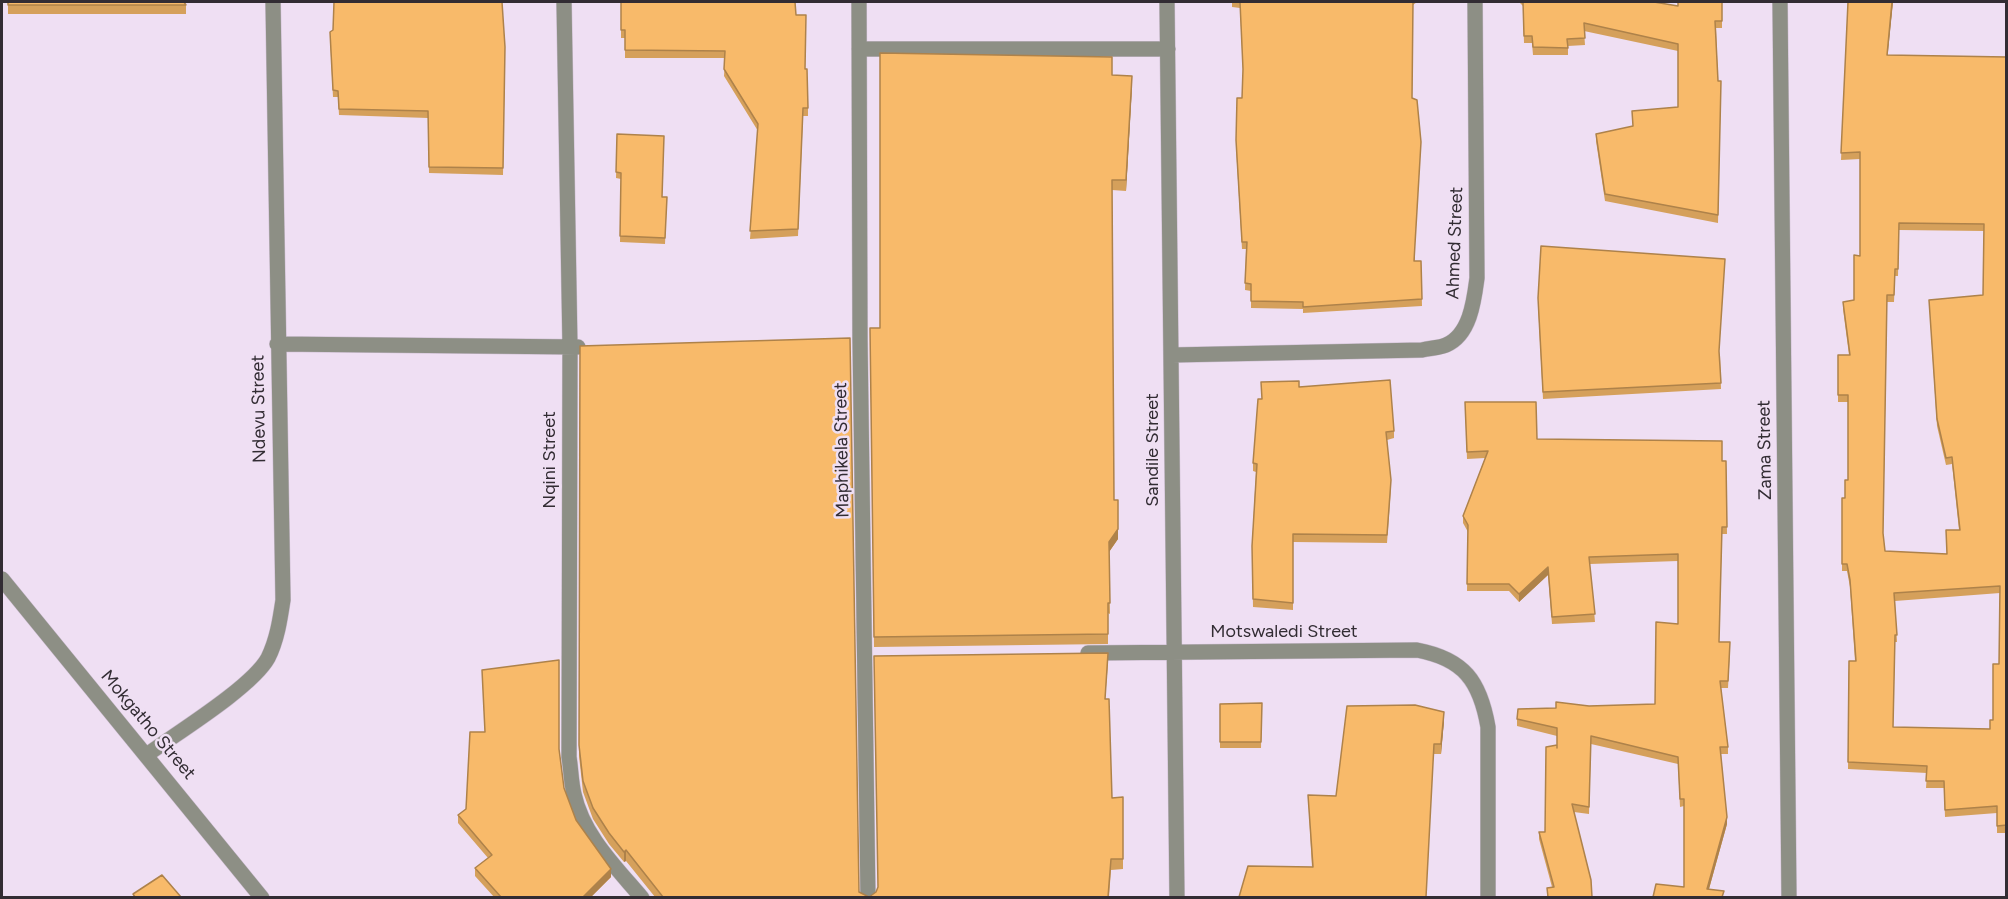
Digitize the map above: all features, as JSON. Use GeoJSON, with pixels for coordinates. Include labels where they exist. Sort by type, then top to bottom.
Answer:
{"type":"FeatureCollection","features":[{"type":"Feature","properties":{"kind":"street","name":"Ndevu Street"},"geometry":{"type":"LineString","coordinates":[[148,754],[248,681],[267,659],[278,632],[283,600],[273,2]]}},
{"type":"Feature","properties":{"kind":"street","name":"Nqini Street"},"geometry":{"type":"LineString","coordinates":[[564,2],[570,347],[569,757],[574,795],[596,843],[642,897]]}},
{"type":"Feature","properties":{"kind":"street","name":"Maphikela Street"},"geometry":{"type":"LineString","coordinates":[[859,2],[860,339],[871,656],[868,897]]}},
{"type":"Feature","properties":{"kind":"street","name":"Sandile Street"},"geometry":{"type":"LineString","coordinates":[[1167,2],[1177,897]]}},
{"type":"Feature","properties":{"kind":"street","name":"Ahmed Street"},"geometry":{"type":"LineString","coordinates":[[1172,355],[1422,350],[1447,344],[1461,331],[1474,308],[1477,278],[1475,2]]}},
{"type":"Feature","properties":{"kind":"street","name":"Zama Street"},"geometry":{"type":"LineString","coordinates":[[1780,2],[1789,897]]}},
{"type":"Feature","properties":{"kind":"street"},"geometry":{"type":"LineString","coordinates":[[859,49],[1168,49]]}},
{"type":"Feature","properties":{"kind":"street"},"geometry":{"type":"LineString","coordinates":[[841,339],[860,339]]}},
{"type":"Feature","properties":{"kind":"street"},"geometry":{"type":"LineString","coordinates":[[277,344],[594,346]]}},
{"type":"Feature","properties":{"kind":"street","name":"Mokgatho Street"},"geometry":{"type":"LineString","coordinates":[[2,579],[148,754],[262,897]]}},
{"type":"Feature","properties":{"kind":"street","name":"Motswaledi Street"},"geometry":{"type":"LineString","coordinates":[[1066,654],[1417,650],[1442,655],[1460,667],[1474,682],[1484,700],[1488,727],[1488,897]]}},
{"type":"Feature","properties":{"kind":"building"},"geometry":{"type":"Polygon","coordinates":[[[8,2],[184,2],[186,5],[8,5],[8,2]]]}},
{"type":"Feature","properties":{"kind":"building"},"geometry":{"type":"Polygon","coordinates":[[[334,2],[502,2],[505,47],[503,168],[429,167],[428,111],[339,109],[338,91],[333,90],[330,32],[333,30],[334,2]]]}},
{"type":"Feature","properties":{"kind":"building"},"geometry":{"type":"Polygon","coordinates":[[[621,2],[795,2],[796,15],[806,15],[805,69],[807,69],[808,108],[803,108],[798,229],[750,231],[758,124],[724,69],[725,51],[625,50],[625,30],[621,30],[621,2]]]}},
{"type":"Feature","properties":{"kind":"building"},"geometry":{"type":"Polygon","coordinates":[[[1240,2],[1413,2],[1412,98],[1417,100],[1421,142],[1414,261],[1421,261],[1422,299],[1303,307],[1303,302],[1251,301],[1251,284],[1245,283],[1247,242],[1242,242],[1236,140],[1237,98],[1242,98],[1243,69],[1240,2]]]}},
{"type":"Feature","properties":{"kind":"building"},"geometry":{"type":"Polygon","coordinates":[[[1523,2],[1654,2],[1678,6],[1678,2],[1722,2],[1722,21],[1715,21],[1718,81],[1721,81],[1718,215],[1605,194],[1596,134],[1633,126],[1632,111],[1678,107],[1678,44],[1584,23],[1585,38],[1567,39],[1568,48],[1533,47],[1532,36],[1524,36],[1523,2]]]}},
{"type":"Feature","properties":{"kind":"building"},"geometry":{"type":"Polygon","coordinates":[[[1848,2],[1892,2],[1887,55],[2007,57],[2007,825],[1997,826],[1997,806],[1945,810],[1944,781],[1926,781],[1927,766],[1848,762],[1849,661],[1856,661],[1850,580],[1847,564],[1842,564],[1842,498],[1845,498],[1845,480],[1848,480],[1848,395],[1838,395],[1838,355],[1850,355],[1843,302],[1854,300],[1854,255],[1860,256],[1860,152],[1841,153],[1848,2]],[[1899,223],[1898,269],[1895,269],[1894,295],[1887,295],[1883,533],[1885,551],[1947,554],[1946,530],[1960,530],[1952,457],[1946,458],[1937,419],[1929,300],[1983,295],[1984,224],[1899,223]],[[2000,586],[1894,593],[1897,635],[1895,635],[1893,727],[1990,729],[1990,720],[1993,720],[1993,664],[1999,664],[2000,586]]]}},
{"type":"Feature","properties":{"kind":"building"},"geometry":{"type":"Polygon","coordinates":[[[880,53],[1112,57],[1112,75],[1132,76],[1126,180],[1112,180],[1114,500],[1118,500],[1118,529],[1109,542],[1108,634],[874,637],[870,328],[880,328],[880,53]]]}},
{"type":"Feature","properties":{"kind":"building"},"geometry":{"type":"Polygon","coordinates":[[[617,134],[664,136],[662,197],[667,197],[665,238],[620,236],[621,173],[616,172],[617,134]]]}},
{"type":"Feature","properties":{"kind":"building"},"geometry":{"type":"Polygon","coordinates":[[[1541,246],[1725,259],[1719,351],[1721,383],[1543,392],[1538,298],[1541,246]]]}},
{"type":"Feature","properties":{"kind":"building"},"geometry":{"type":"Polygon","coordinates":[[[850,338],[859,892],[869,897],[663,897],[626,850],[624,852],[609,833],[593,808],[583,781],[579,745],[580,346],[850,338]]]}},
{"type":"Feature","properties":{"kind":"building"},"geometry":{"type":"Polygon","coordinates":[[[1390,380],[1394,431],[1386,432],[1391,480],[1387,535],[1293,534],[1293,603],[1253,599],[1252,546],[1257,464],[1253,463],[1258,399],[1262,399],[1261,382],[1299,381],[1299,387],[1390,380]]]}},
{"type":"Feature","properties":{"kind":"building"},"geometry":{"type":"Polygon","coordinates":[[[1465,402],[1536,402],[1537,439],[1722,441],[1722,461],[1726,461],[1727,527],[1722,527],[1719,642],[1730,642],[1728,681],[1720,681],[1728,747],[1720,747],[1727,817],[1707,889],[1724,891],[1722,897],[1653,897],[1656,884],[1684,887],[1684,799],[1680,799],[1678,757],[1591,736],[1589,807],[1572,804],[1591,880],[1592,897],[1548,897],[1547,888],[1554,887],[1539,832],[1545,832],[1546,747],[1557,745],[1557,728],[1517,719],[1518,709],[1556,708],[1556,702],[1589,706],[1655,704],[1656,622],[1678,624],[1678,554],[1589,557],[1595,614],[1552,617],[1548,567],[1519,594],[1509,584],[1467,584],[1468,525],[1463,516],[1488,451],[1467,452],[1465,402]]]}},
{"type":"Feature","properties":{"kind":"building"},"geometry":{"type":"Polygon","coordinates":[[[1108,653],[1105,699],[1109,699],[1112,798],[1123,797],[1123,859],[1111,859],[1108,897],[869,897],[876,892],[878,887],[874,656],[1108,653]]]}},
{"type":"Feature","properties":{"kind":"building"},"geometry":{"type":"Polygon","coordinates":[[[559,660],[559,749],[564,788],[576,820],[611,869],[583,897],[501,897],[475,868],[492,855],[458,815],[466,809],[470,732],[485,732],[482,670],[559,660]]]}},
{"type":"Feature","properties":{"kind":"building"},"geometry":{"type":"Polygon","coordinates":[[[1262,703],[1261,742],[1220,742],[1220,704],[1262,703]]]}},
{"type":"Feature","properties":{"kind":"building"},"geometry":{"type":"Polygon","coordinates":[[[1415,705],[1444,712],[1441,744],[1434,744],[1426,897],[1239,897],[1248,866],[1313,867],[1308,795],[1336,796],[1347,706],[1415,705]]]}},
{"type":"Feature","properties":{"kind":"building"},"geometry":{"type":"Polygon","coordinates":[[[162,875],[181,897],[135,897],[133,894],[162,875]]]}}]}
